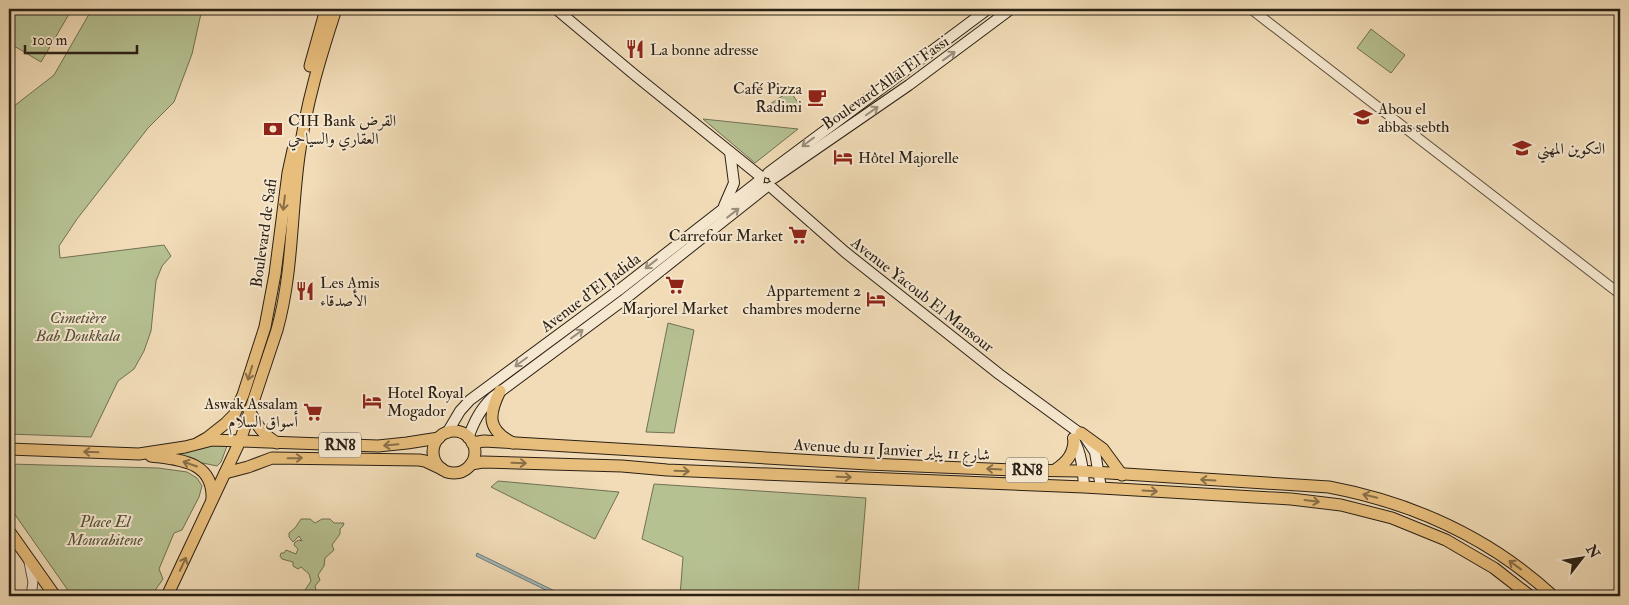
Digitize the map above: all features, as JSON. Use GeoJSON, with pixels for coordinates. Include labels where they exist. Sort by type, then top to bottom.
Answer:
{"type":"FeatureCollection","features":[{"type":"Feature","properties":{"kind":"main road","name":"Boulevard de Safi"},"geometry":{"type":"LineString","coordinates":[[167,596],[240,441],[281,316],[282,270],[295,156],[311,88],[326,9]]}},
{"type":"Feature","properties":{"kind":"main road","name":"Boulevard de Safi"},"geometry":{"type":"LineString","coordinates":[[318,53],[336,9]]}},
{"type":"Feature","properties":{"kind":"main road","name":"Avenue Yacoub El Mansour"},"geometry":{"type":"LineString","coordinates":[[556,9],[766,180],[844,252],[999,374],[1060,419],[1077,436],[1088,440],[1093,448],[1100,473],[1101,488]]}},
{"type":"Feature","properties":{"kind":"main road","name":"Boulevard Allal El Fassi"},"geometry":{"type":"LineString","coordinates":[[766,180],[988,9]]}},
{"type":"Feature","properties":{"kind":"main road","name":"Boulevard Allal El Fassi"},"geometry":{"type":"LineString","coordinates":[[766,180],[910,84],[1011,9]]}},
{"type":"Feature","properties":{"kind":"main road"},"geometry":{"type":"LineString","coordinates":[[724,208],[734,183],[730,152]]}},
{"type":"Feature","properties":{"kind":"main road","name":"Avenue d'El Jadida"},"geometry":{"type":"LineString","coordinates":[[443,435],[460,410],[470,400],[724,208],[766,180]]}},
{"type":"Feature","properties":{"kind":"main road","name":"Avenue d'El Jadida"},"geometry":{"type":"LineString","coordinates":[[470,441],[472,426],[478,414],[500,391],[626,299],[766,180]]}},
{"type":"Feature","properties":{"kind":"main road","name":"Boulevard de Safi"},"geometry":{"type":"LineString","coordinates":[[198,443],[226,424],[234,415],[243,395],[282,270]]}},
{"type":"Feature","properties":{"kind":"main road"},"geometry":{"type":"LineString","coordinates":[[265,327],[277,330]]}},
{"type":"Feature","properties":{"kind":"main road"},"geometry":{"type":"LineString","coordinates":[[500,391],[493,407],[492,423],[500,435],[514,444]]}},
{"type":"Feature","properties":{"kind":"main road"},"geometry":{"type":"LineString","coordinates":[[249,410],[266,436],[278,444]]}},
{"type":"Feature","properties":{"kind":"main road","name":"RN8"},"geometry":{"type":"LineString","coordinates":[[9,449],[139,454],[185,447],[212,440],[278,444],[378,446],[394,445],[459,432],[470,441]]}},
{"type":"Feature","properties":{"kind":"main road"},"geometry":{"type":"LineString","coordinates":[[442,469],[436,462],[433,454],[435,444],[443,435]]}},
{"type":"Feature","properties":{"kind":"main road","name":"Avenue Yacoub El Mansour"},"geometry":{"type":"LineString","coordinates":[[1077,436],[1084,471],[1084,487]]}},
{"type":"Feature","properties":{"kind":"main road"},"geometry":{"type":"LineString","coordinates":[[1055,470],[1070,456],[1077,436],[1091,439],[1103,449],[1122,475]]}},
{"type":"Feature","properties":{"kind":"main road"},"geometry":{"type":"LineString","coordinates":[[470,441],[474,452],[471,464]]}},
{"type":"Feature","properties":{"kind":"main road","name":"Avenue du 11 Janvier شارع 11 يناير"},"geometry":{"type":"LineString","coordinates":[[470,441],[868,464],[1084,471],[1328,488],[1382,499],[1425,515],[1468,535],[1508,560],[1553,596]]}},
{"type":"Feature","properties":{"kind":"main road"},"geometry":{"type":"LineString","coordinates":[[139,454],[176,460],[199,468],[210,480],[212,502]]}},
{"type":"Feature","properties":{"kind":"main road","name":"RN8"},"geometry":{"type":"LineString","coordinates":[[225,473],[272,458],[419,460],[450,473],[457,473],[466,469],[471,464]]}},
{"type":"Feature","properties":{"kind":"main road","name":"Avenue du 11 Janvier شارع 11 يناير"},"geometry":{"type":"LineString","coordinates":[[471,464],[483,462],[622,466],[667,470],[1084,487],[1291,499],[1341,505],[1369,511],[1421,528],[1457,545],[1494,568],[1530,596]]}},
{"type":"Feature","properties":{"kind":"main road"},"geometry":{"type":"LineString","coordinates":[[9,531],[29,562],[55,596]]}},
{"type":"Feature","properties":{"kind":"street"},"geometry":{"type":"LineString","coordinates":[[1251,9],[1620,294]]}},
{"type":"Feature","properties":{"kind":"street"},"geometry":{"type":"LineString","coordinates":[[29,562],[33,582],[32,596]]}},
{"type":"Feature","properties":{"kind":"green space"},"geometry":{"type":"Polygon","coordinates":[[[9,9],[72,9],[41,62],[9,43],[9,9]]]}},
{"type":"Feature","properties":{"kind":"green space","name":"Cimetière Bab Doukkala"},"geometry":{"type":"Polygon","coordinates":[[[92,9],[202,9],[192,54],[174,102],[148,128],[77,219],[59,246],[60,258],[164,245],[171,256],[162,266],[156,281],[151,331],[144,351],[134,369],[118,381],[91,437],[9,434],[9,110],[54,75],[92,9]]]}},
{"type":"Feature","properties":{"kind":"green space"},"geometry":{"type":"Polygon","coordinates":[[[1371,29],[1405,55],[1391,73],[1357,48],[1371,29]]]}},
{"type":"Feature","properties":{"kind":"green space"},"geometry":{"type":"Polygon","coordinates":[[[790,91],[801,107],[767,106],[790,91]]]}},
{"type":"Feature","properties":{"kind":"green space"},"geometry":{"type":"Polygon","coordinates":[[[703,119],[798,129],[755,163],[703,119]]]}},
{"type":"Feature","properties":{"kind":"green space"},"geometry":{"type":"Polygon","coordinates":[[[668,323],[694,330],[674,433],[646,432],[668,323]]]}},
{"type":"Feature","properties":{"kind":"green space"},"geometry":{"type":"Polygon","coordinates":[[[214,445],[227,446],[221,462],[217,466],[159,454],[214,445]]]}},
{"type":"Feature","properties":{"kind":"green space","name":"Place El Mourabitene"},"geometry":{"type":"Polygon","coordinates":[[[9,464],[158,468],[187,472],[197,478],[202,486],[199,497],[182,530],[174,533],[159,569],[163,579],[151,596],[72,596],[9,506],[9,464]]]}},
{"type":"Feature","properties":{"kind":"green space"},"geometry":{"type":"Polygon","coordinates":[[[498,481],[619,492],[595,539],[491,487],[498,481]]]}},
{"type":"Feature","properties":{"kind":"green space"},"geometry":{"type":"Polygon","coordinates":[[[654,484],[866,498],[858,596],[680,596],[683,557],[642,539],[654,484]]]}},
{"type":"Feature","properties":{"kind":"green space"},"geometry":{"type":"Polygon","coordinates":[[[301,519],[310,519],[315,523],[322,519],[330,519],[334,523],[344,523],[340,529],[340,534],[332,545],[334,550],[325,558],[324,566],[318,575],[320,580],[315,586],[316,590],[312,596],[301,596],[311,581],[309,574],[301,567],[298,569],[293,566],[293,562],[282,559],[280,556],[286,550],[296,554],[298,549],[294,545],[295,542],[302,541],[299,536],[293,542],[289,537],[289,533],[301,519]]]}},
{"type":"Feature","properties":{"kind":"water"},"geometry":{"type":"Polygon","coordinates":[[[477,553],[565,596],[558,596],[476,556],[477,553]]]}},
{"type":"Feature","properties":{"kind":"place","name":"La bonne adresse"},"geometry":{"type":"Point","coordinates":[635,49]}},
{"type":"Feature","properties":{"kind":"place","name":"Café Pizza Radimi"},"geometry":{"type":"Point","coordinates":[817,97]}},
{"type":"Feature","properties":{"kind":"place","name":"Abou el abbas sebth"},"geometry":{"type":"Point","coordinates":[1363,117]}},
{"type":"Feature","properties":{"kind":"place","name":"CIH Bank القرض العقاري والسياحي"},"geometry":{"type":"Point","coordinates":[273,129]}},
{"type":"Feature","properties":{"kind":"place","name":"التكوين المهني"},"geometry":{"type":"Point","coordinates":[1522,148]}},
{"type":"Feature","properties":{"kind":"place","name":"Hôtel Majorelle"},"geometry":{"type":"Point","coordinates":[843,157]}},
{"type":"Feature","properties":{"kind":"place","name":"Carrefour Market"},"geometry":{"type":"Point","coordinates":[798,235]}},
{"type":"Feature","properties":{"kind":"place","name":"Marjorel Market"},"geometry":{"type":"Point","coordinates":[675,285]}},
{"type":"Feature","properties":{"kind":"place","name":"Les Amis الأصدقاء"},"geometry":{"type":"Point","coordinates":[305,291]}},
{"type":"Feature","properties":{"kind":"place","name":"Appartement 2 chambres moderne"},"geometry":{"type":"Point","coordinates":[876,299]}},
{"type":"Feature","properties":{"kind":"place","name":"Hotel Royal Mogador"},"geometry":{"type":"Point","coordinates":[372,401]}},
{"type":"Feature","properties":{"kind":"place","name":"Aswak Assalam أسواق السلام"},"geometry":{"type":"Point","coordinates":[313,412]}}]}
